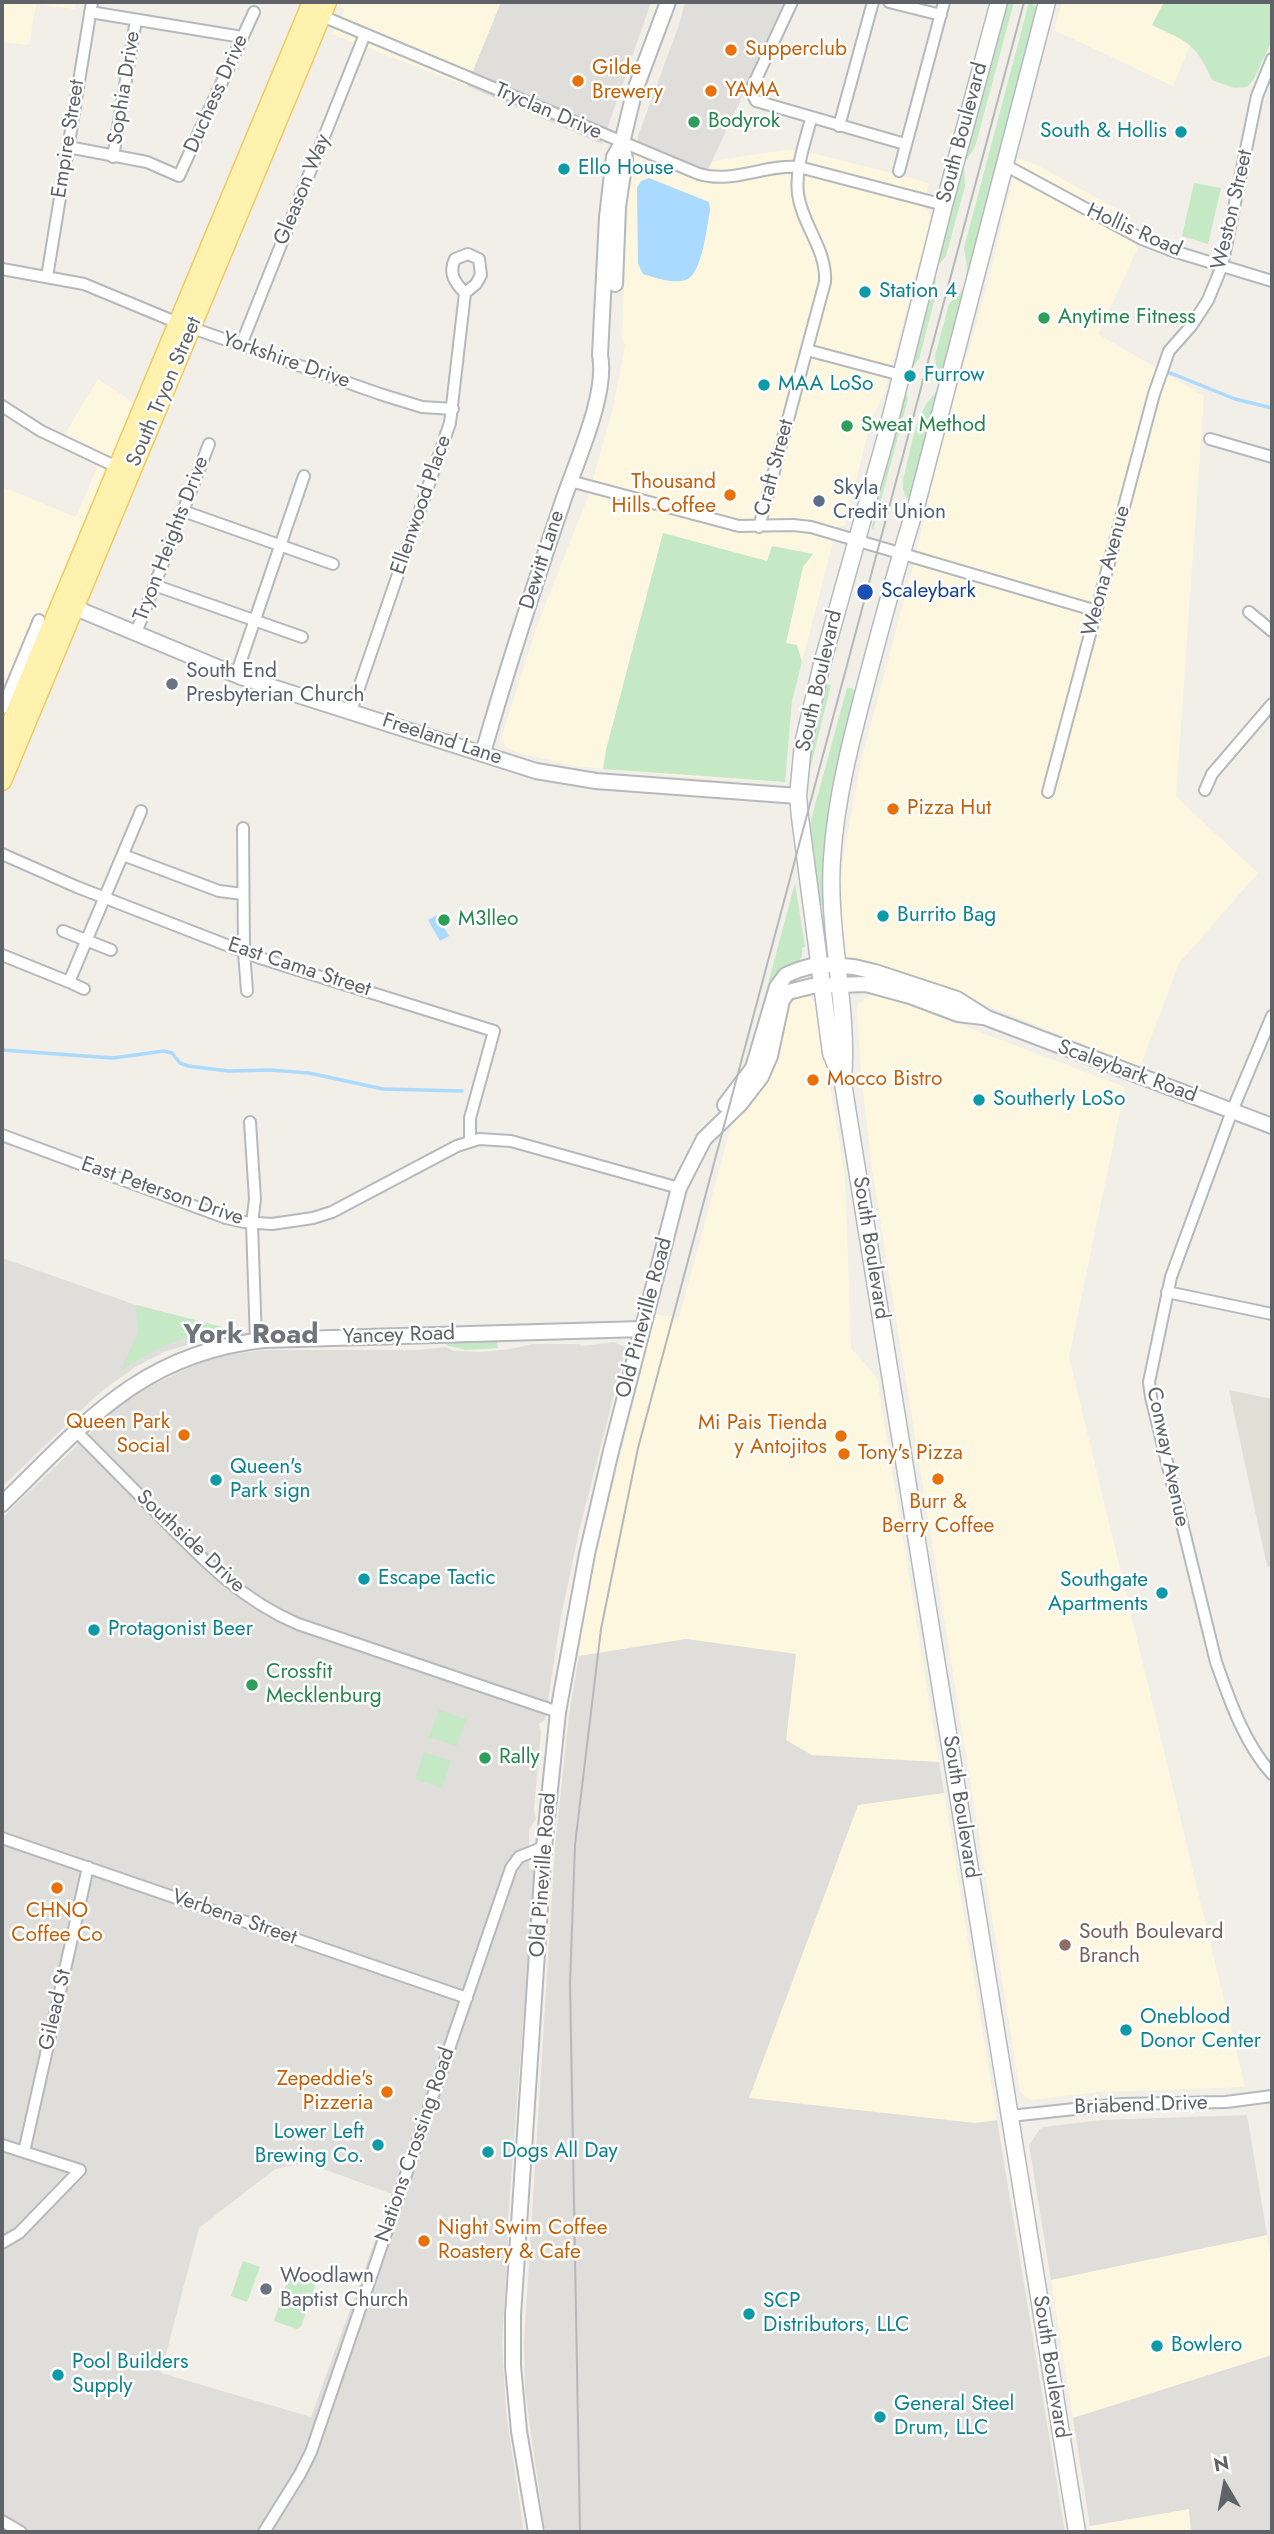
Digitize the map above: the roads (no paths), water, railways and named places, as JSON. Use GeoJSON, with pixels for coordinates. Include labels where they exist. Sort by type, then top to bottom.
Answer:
{"type":"FeatureCollection","features":[{"type":"Feature","properties":{"kind":"main road","name":"South Boulevard"},"geometry":{"type":"LineString","coordinates":[[999,2],[808,720],[803,744],[799,796],[804,861],[831,1053],[843,1083],[1077,2532]]}},
{"type":"Feature","properties":{"kind":"main road","name":"South Boulevard"},"geometry":{"type":"LineString","coordinates":[[843,1083],[845,1052],[831,886],[838,802],[856,720],[927,464],[1047,2]]}},
{"type":"Feature","properties":{"kind":"main road","name":"South Tryon Street"},"geometry":{"type":"LineString","coordinates":[[2,781],[68,604],[320,6]]}},
{"type":"Feature","properties":{"kind":"main road","name":"South Tryon Street"},"geometry":{"type":"LineString","coordinates":[[2,746],[68,604]]}},
{"type":"Feature","properties":{"kind":"street","name":"Dewitt Lane"},"geometry":{"type":"LineString","coordinates":[[483,753],[506,672],[589,428],[603,367],[609,357],[618,207],[625,159],[622,143],[634,93],[668,2]]}},
{"type":"Feature","properties":{"kind":"street"},"geometry":{"type":"LineString","coordinates":[[792,2],[751,90],[752,96],[756,101],[811,119],[905,144]]}},
{"type":"Feature","properties":{"kind":"street"},"geometry":{"type":"LineString","coordinates":[[839,126],[873,2]]}},
{"type":"Feature","properties":{"kind":"street"},"geometry":{"type":"LineString","coordinates":[[889,2],[941,15]]}},
{"type":"Feature","properties":{"kind":"street"},"geometry":{"type":"LineString","coordinates":[[899,172],[944,2]]}},
{"type":"Feature","properties":{"kind":"street","name":"Tryclan Drive"},"geometry":{"type":"LineString","coordinates":[[320,6],[365,34],[699,174],[717,178],[775,166],[799,167],[944,205]]}},
{"type":"Feature","properties":{"kind":"street"},"geometry":{"type":"LineString","coordinates":[[91,7],[136,20],[242,37]]}},
{"type":"Feature","properties":{"kind":"street","name":"Empire Street"},"geometry":{"type":"LineString","coordinates":[[47,277],[91,7]]}},
{"type":"Feature","properties":{"kind":"street","name":"Duchess Drive"},"geometry":{"type":"LineString","coordinates":[[113,157],[147,162],[179,176],[254,12]]}},
{"type":"Feature","properties":{"kind":"street","name":"Sophia Drive"},"geometry":{"type":"LineString","coordinates":[[113,157],[136,20]]}},
{"type":"Feature","properties":{"kind":"street","name":"Gleason Way"},"geometry":{"type":"LineString","coordinates":[[241,345],[365,34]]}},
{"type":"Feature","properties":{"kind":"street","name":"Weston Street"},"geometry":{"type":"LineString","coordinates":[[1169,351],[1192,325],[1208,300],[1222,266],[1257,96],[1272,59]]}},
{"type":"Feature","properties":{"kind":"street","name":"Craft Street"},"geometry":{"type":"LineString","coordinates":[[760,527],[825,273],[823,260],[798,194],[799,167],[811,119]]}},
{"type":"Feature","properties":{"kind":"street"},"geometry":{"type":"LineString","coordinates":[[68,147],[113,157]]}},
{"type":"Feature","properties":{"kind":"street","name":"Hollis Road"},"geometry":{"type":"LineString","coordinates":[[1003,164],[1142,239],[1272,281]]}},
{"type":"Feature","properties":{"kind":"street","name":"Yorkshire Drive"},"geometry":{"type":"LineString","coordinates":[[2,269],[84,284],[185,325],[422,407],[453,409]]}},
{"type":"Feature","properties":{"kind":"street","name":"Ellenwood Place"},"geometry":{"type":"LineString","coordinates":[[351,711],[438,463],[453,409],[465,293]]}},
{"type":"Feature","properties":{"kind":"street"},"geometry":{"type":"LineString","coordinates":[[807,350],[901,375]]}},
{"type":"Feature","properties":{"kind":"street","name":"Weona Avenue"},"geometry":{"type":"LineString","coordinates":[[1048,792],[1140,445],[1169,351]]}},
{"type":"Feature","properties":{"kind":"street"},"geometry":{"type":"LineString","coordinates":[[2,406],[41,431],[123,470]]}},
{"type":"Feature","properties":{"kind":"street"},"geometry":{"type":"LineString","coordinates":[[1210,439],[1272,457]]}},
{"type":"Feature","properties":{"kind":"street","name":"Tryon Heights Drive"},"geometry":{"type":"LineString","coordinates":[[136,633],[209,444]]}},
{"type":"Feature","properties":{"kind":"street"},"geometry":{"type":"LineString","coordinates":[[236,675],[304,476]]}},
{"type":"Feature","properties":{"kind":"street"},"geometry":{"type":"LineString","coordinates":[[570,481],[739,526],[803,526],[1097,611]]}},
{"type":"Feature","properties":{"kind":"street"},"geometry":{"type":"LineString","coordinates":[[183,511],[333,564]]}},
{"type":"Feature","properties":{"kind":"street"},"geometry":{"type":"LineString","coordinates":[[154,585],[302,637]]}},
{"type":"Feature","properties":{"kind":"street","name":"Freeland Lane"},"geometry":{"type":"LineString","coordinates":[[68,604],[236,675],[536,771],[572,779],[799,796]]}},
{"type":"Feature","properties":{"kind":"street"},"geometry":{"type":"LineString","coordinates":[[1249,612],[1272,631]]}},
{"type":"Feature","properties":{"kind":"street"},"geometry":{"type":"LineString","coordinates":[[2,709],[39,620]]}},
{"type":"Feature","properties":{"kind":"street"},"geometry":{"type":"LineString","coordinates":[[1205,790],[1212,774],[1272,704]]}},
{"type":"Feature","properties":{"kind":"street"},"geometry":{"type":"LineString","coordinates":[[69,982],[141,811]]}},
{"type":"Feature","properties":{"kind":"street"},"geometry":{"type":"LineString","coordinates":[[243,828],[247,991]]}},
{"type":"Feature","properties":{"kind":"street","name":"East Cama Street"},"geometry":{"type":"LineString","coordinates":[[2,855],[244,952],[494,1031],[470,1118],[470,1142]]}},
{"type":"Feature","properties":{"kind":"street"},"geometry":{"type":"LineString","coordinates":[[123,855],[219,891],[243,894]]}},
{"type":"Feature","properties":{"kind":"street"},"geometry":{"type":"LineString","coordinates":[[63,931],[111,950]]}},
{"type":"Feature","properties":{"kind":"street"},"geometry":{"type":"LineString","coordinates":[[2,955],[84,989]]}},
{"type":"Feature","properties":{"kind":"street","name":"Scaleybark Road"},"geometry":{"type":"LineString","coordinates":[[819,964],[874,972],[957,999],[983,1017]]}},
{"type":"Feature","properties":{"kind":"street","name":"Old Pineville Road"},"geometry":{"type":"LineString","coordinates":[[679,1188],[678,1172],[687,1150],[704,1126],[731,1099],[753,1068],[777,987],[786,975],[819,964]]}},
{"type":"Feature","properties":{"kind":"street","name":"Scaleybark Road"},"geometry":{"type":"LineString","coordinates":[[822,985],[866,984],[910,996],[958,1014],[983,1017],[1272,1125]]}},
{"type":"Feature","properties":{"kind":"street","name":"Old Pineville Road"},"geometry":{"type":"LineString","coordinates":[[536,2532],[518,2421],[513,2315],[544,1847],[558,1712],[587,1554],[679,1188],[704,1139],[740,1104],[761,1077],[770,1056],[782,1000],[788,992],[822,985]]}},
{"type":"Feature","properties":{"kind":"street","name":"Conway Avenue"},"geometry":{"type":"LineString","coordinates":[[1272,1016],[1232,1111],[1167,1292],[1151,1366],[1151,1397],[1216,1662],[1252,1748],[1272,1774]]}},
{"type":"Feature","properties":{"kind":"street"},"geometry":{"type":"LineString","coordinates":[[250,1122],[255,1199],[252,1224],[256,1341]]}},
{"type":"Feature","properties":{"kind":"street","name":"East Peterson Drive"},"geometry":{"type":"LineString","coordinates":[[2,1135],[214,1214],[252,1224],[294,1222],[332,1212],[446,1151],[470,1142],[495,1139],[511,1141],[679,1188]]}},
{"type":"Feature","properties":{"kind":"street"},"geometry":{"type":"LineString","coordinates":[[1167,1292],[1272,1314]]}},
{"type":"Feature","properties":{"kind":"street","name":"Yancey Road"},"geometry":{"type":"LineString","coordinates":[[2,1504],[113,1398],[153,1373],[208,1350],[256,1341],[642,1329]]}},
{"type":"Feature","properties":{"kind":"street","name":"Southside Drive"},"geometry":{"type":"LineString","coordinates":[[76,1431],[218,1575],[271,1611],[298,1624],[558,1712]]}},
{"type":"Feature","properties":{"kind":"street","name":"Verbena Street"},"geometry":{"type":"LineString","coordinates":[[2,1838],[467,1998]]}},
{"type":"Feature","properties":{"kind":"street","name":"Nations Crossing Road"},"geometry":{"type":"LineString","coordinates":[[264,2532],[311,2452],[514,1861],[544,1847]]}},
{"type":"Feature","properties":{"kind":"street","name":"Gilead St"},"geometry":{"type":"LineString","coordinates":[[23,2152],[89,1867]]}},
{"type":"Feature","properties":{"kind":"street","name":"Briabend Drive"},"geometry":{"type":"LineString","coordinates":[[1010,2116],[1121,2104],[1226,2102],[1272,2096]]}},
{"type":"Feature","properties":{"kind":"street"},"geometry":{"type":"LineString","coordinates":[[2,2145],[80,2170],[19,2233],[2,2243]]}},
{"type":"Feature","properties":{"kind":"street"},"geometry":{"type":"LineString","coordinates":[[2,2521],[21,2532]]}},
{"type":"Feature","properties":{"kind":"water"},"geometry":{"type":"Polygon","coordinates":[[[649,178],[709,202],[710,210],[700,260],[692,276],[686,280],[670,281],[643,274],[638,264],[637,188],[641,181],[649,178]]]}},
{"type":"Feature","properties":{"kind":"water"},"geometry":{"type":"Polygon","coordinates":[[[437,915],[449,936],[440,941],[428,920],[437,915]]]}},
{"type":"Feature","properties":{"kind":"waterway"},"geometry":{"type":"LineString","coordinates":[[1165,372],[1235,399],[1272,408]]}},
{"type":"Feature","properties":{"kind":"waterway"},"geometry":{"type":"LineString","coordinates":[[2,1050],[113,1058],[164,1051],[172,1053],[180,1063],[188,1066],[228,1071],[309,1073],[383,1089],[462,1091]]}},
{"type":"Feature","properties":{"kind":"tram line"},"geometry":{"type":"LineString","coordinates":[[580,2532],[570,1983],[575,1845],[601,1629],[638,1448],[1024,2]]}},
{"type":"Feature","properties":{"kind":"place","name":"Supperclub"},"geometry":{"type":"Point","coordinates":[731,50]}},
{"type":"Feature","properties":{"kind":"place","name":"Gilde Brewery"},"geometry":{"type":"Point","coordinates":[578,81]}},
{"type":"Feature","properties":{"kind":"place","name":"YAMA"},"geometry":{"type":"Point","coordinates":[711,91]}},
{"type":"Feature","properties":{"kind":"place","name":"Bodyrok"},"geometry":{"type":"Point","coordinates":[694,122]}},
{"type":"Feature","properties":{"kind":"place","name":"South & Hollis"},"geometry":{"type":"Point","coordinates":[1181,132]}},
{"type":"Feature","properties":{"kind":"place","name":"Ello House"},"geometry":{"type":"Point","coordinates":[564,169]}},
{"type":"Feature","properties":{"kind":"place","name":"Station 4"},"geometry":{"type":"Point","coordinates":[865,292]}},
{"type":"Feature","properties":{"kind":"place","name":"Anytime Fitness"},"geometry":{"type":"Point","coordinates":[1044,318]}},
{"type":"Feature","properties":{"kind":"place","name":"Furrow"},"geometry":{"type":"Point","coordinates":[910,376]}},
{"type":"Feature","properties":{"kind":"place","name":"MAA LoSo"},"geometry":{"type":"Point","coordinates":[764,385]}},
{"type":"Feature","properties":{"kind":"place","name":"Sweat Method"},"geometry":{"type":"Point","coordinates":[847,426]}},
{"type":"Feature","properties":{"kind":"place","name":"Thousand Hills Coffee"},"geometry":{"type":"Point","coordinates":[730,495]}},
{"type":"Feature","properties":{"kind":"place","name":"Skyla Credit Union"},"geometry":{"type":"Point","coordinates":[819,501]}},
{"type":"Feature","properties":{"kind":"place","name":"Scaleybark"},"geometry":{"type":"Point","coordinates":[865,592]}},
{"type":"Feature","properties":{"kind":"place","name":"South End Presbyterian Church"},"geometry":{"type":"Point","coordinates":[172,684]}},
{"type":"Feature","properties":{"kind":"place","name":"Pizza Hut"},"geometry":{"type":"Point","coordinates":[893,809]}},
{"type":"Feature","properties":{"kind":"place","name":"Burrito Bag"},"geometry":{"type":"Point","coordinates":[883,916]}},
{"type":"Feature","properties":{"kind":"place","name":"M3lleo"},"geometry":{"type":"Point","coordinates":[444,920]}},
{"type":"Feature","properties":{"kind":"place","name":"Mocco Bistro"},"geometry":{"type":"Point","coordinates":[813,1080]}},
{"type":"Feature","properties":{"kind":"place","name":"Southerly LoSo"},"geometry":{"type":"Point","coordinates":[979,1100]}},
{"type":"Feature","properties":{"kind":"place","name":"Queen Park Social"},"geometry":{"type":"Point","coordinates":[184,1435]}},
{"type":"Feature","properties":{"kind":"place","name":"Mi Pais Tienda y Antojitos"},"geometry":{"type":"Point","coordinates":[841,1436]}},
{"type":"Feature","properties":{"kind":"place","name":"Tony's Pizza"},"geometry":{"type":"Point","coordinates":[844,1454]}},
{"type":"Feature","properties":{"kind":"place","name":"Burr & Berry Coffee"},"geometry":{"type":"Point","coordinates":[938,1479]}},
{"type":"Feature","properties":{"kind":"place","name":"Queen's Park sign"},"geometry":{"type":"Point","coordinates":[216,1480]}},
{"type":"Feature","properties":{"kind":"place","name":"Escape Tactic"},"geometry":{"type":"Point","coordinates":[364,1579]}},
{"type":"Feature","properties":{"kind":"place","name":"Southgate Apartments"},"geometry":{"type":"Point","coordinates":[1162,1593]}},
{"type":"Feature","properties":{"kind":"place","name":"Protagonist Beer"},"geometry":{"type":"Point","coordinates":[94,1630]}},
{"type":"Feature","properties":{"kind":"place","name":"Crossfit Mecklenburg"},"geometry":{"type":"Point","coordinates":[252,1685]}},
{"type":"Feature","properties":{"kind":"place","name":"Rally"},"geometry":{"type":"Point","coordinates":[485,1758]}},
{"type":"Feature","properties":{"kind":"place","name":"CHNO Coffee Co"},"geometry":{"type":"Point","coordinates":[57,1888]}},
{"type":"Feature","properties":{"kind":"place","name":"South Boulevard Branch"},"geometry":{"type":"Point","coordinates":[1065,1945]}},
{"type":"Feature","properties":{"kind":"place","name":"Oneblood Donor Center"},"geometry":{"type":"Point","coordinates":[1126,2030]}},
{"type":"Feature","properties":{"kind":"place","name":"Zepeddie's Pizzeria"},"geometry":{"type":"Point","coordinates":[387,2092]}},
{"type":"Feature","properties":{"kind":"place","name":"Lower Left Brewing Co."},"geometry":{"type":"Point","coordinates":[378,2145]}},
{"type":"Feature","properties":{"kind":"place","name":"Dogs All Day"},"geometry":{"type":"Point","coordinates":[488,2152]}},
{"type":"Feature","properties":{"kind":"place","name":"Night Swim Coffee Roastery & Cafe"},"geometry":{"type":"Point","coordinates":[424,2241]}},
{"type":"Feature","properties":{"kind":"place","name":"Woodlawn Baptist Church"},"geometry":{"type":"Point","coordinates":[266,2289]}},
{"type":"Feature","properties":{"kind":"place","name":"SCP Distributors, LLC"},"geometry":{"type":"Point","coordinates":[749,2314]}},
{"type":"Feature","properties":{"kind":"place","name":"Bowlero"},"geometry":{"type":"Point","coordinates":[1157,2346]}},
{"type":"Feature","properties":{"kind":"place","name":"Pool Builders Supply"},"geometry":{"type":"Point","coordinates":[58,2375]}},
{"type":"Feature","properties":{"kind":"place","name":"General Steel Drum, LLC"},"geometry":{"type":"Point","coordinates":[880,2417]}},
{"type":"Feature","properties":{"kind":"district","name":"York Road"},"geometry":{"type":"Point","coordinates":[251,1336]}}]}
